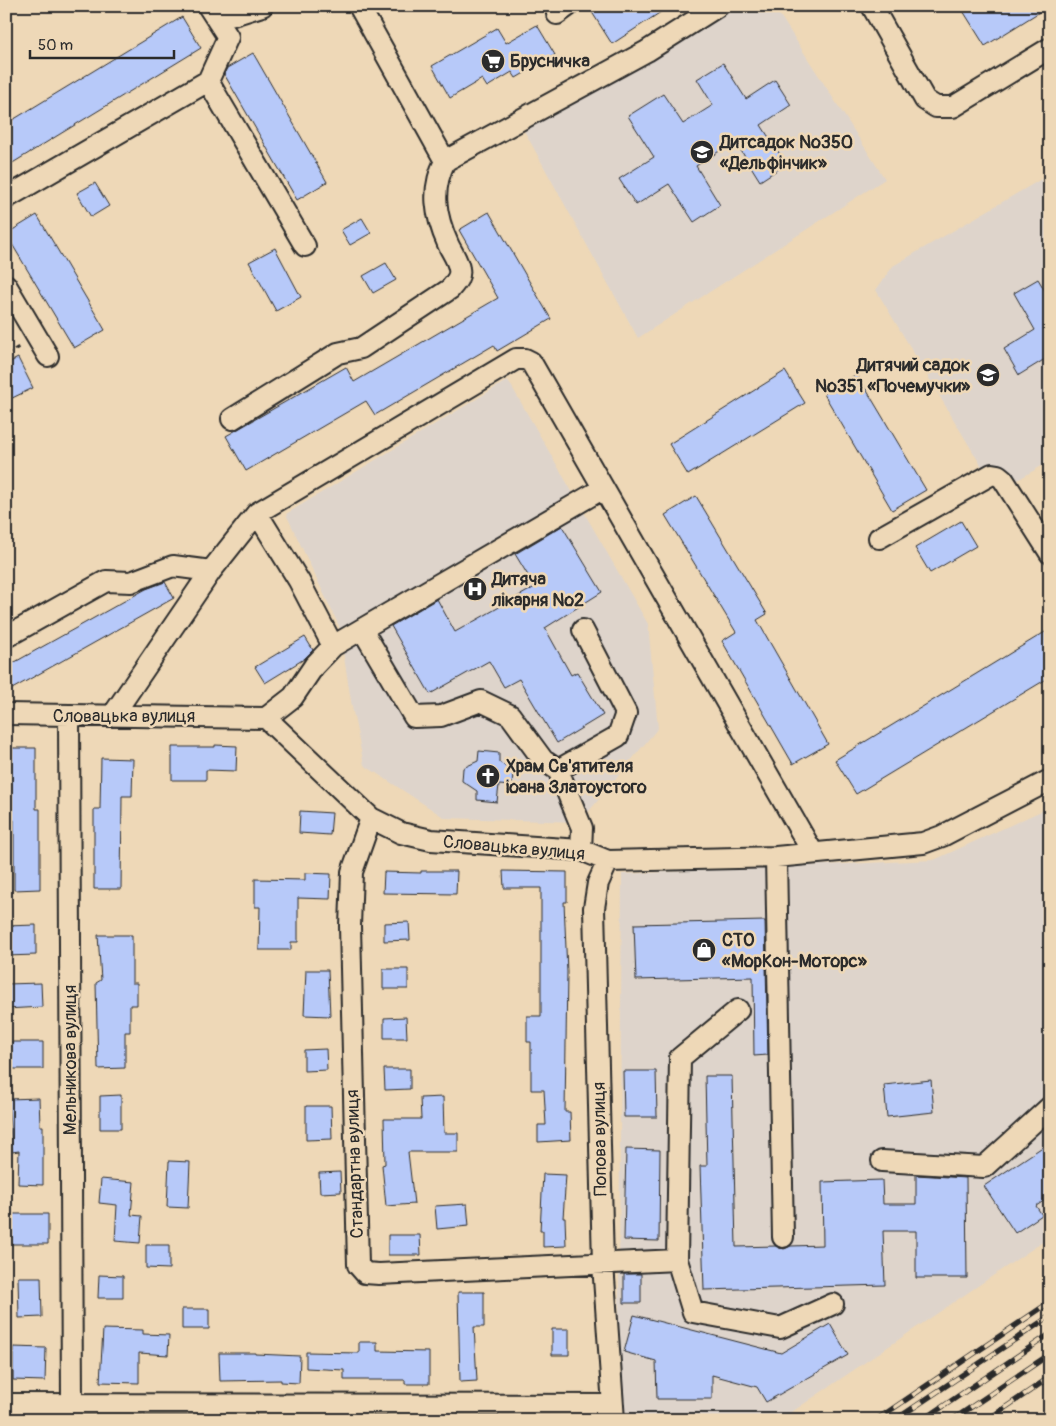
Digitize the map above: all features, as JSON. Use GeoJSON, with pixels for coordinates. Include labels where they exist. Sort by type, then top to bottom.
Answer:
{"type":"FeatureCollection","features":[{"type":"Feature","properties":{"kind":"street"},"geometry":{"type":"LineString","coordinates":[[6,198],[208,81],[228,37],[213,13],[262,6]]}},
{"type":"Feature","properties":{"kind":"street"},"geometry":{"type":"LineString","coordinates":[[359,6],[445,161]]}},
{"type":"Feature","properties":{"kind":"street"},"geometry":{"type":"LineString","coordinates":[[232,419],[338,353],[361,348],[450,289],[457,280],[459,269],[441,229],[436,210],[437,183],[445,161],[647,51],[718,6]]}},
{"type":"Feature","properties":{"kind":"street"},"geometry":{"type":"LineString","coordinates":[[872,6],[925,100],[936,108],[953,107],[1050,48]]}},
{"type":"Feature","properties":{"kind":"street"},"geometry":{"type":"LineString","coordinates":[[208,81],[305,246]]}},
{"type":"Feature","properties":{"kind":"street"},"geometry":{"type":"LineString","coordinates":[[6,285],[48,356]]}},
{"type":"Feature","properties":{"kind":"street"},"geometry":{"type":"LineString","coordinates":[[113,715],[212,570],[257,513],[516,359],[525,359],[531,362],[602,489],[813,853]]}},
{"type":"Feature","properties":{"kind":"street"},"geometry":{"type":"LineString","coordinates":[[879,538],[992,474],[998,475],[1003,479],[1050,553]]}},
{"type":"Feature","properties":{"kind":"street"},"geometry":{"type":"LineString","coordinates":[[266,718],[293,697],[314,666],[333,646],[602,489]]}},
{"type":"Feature","properties":{"kind":"street"},"geometry":{"type":"LineString","coordinates":[[257,513],[299,581],[333,646]]}},
{"type":"Feature","properties":{"kind":"street"},"geometry":{"type":"LineString","coordinates":[[6,637],[106,581],[131,582],[173,566],[212,570]]}},
{"type":"Feature","properties":{"kind":"street"},"geometry":{"type":"LineString","coordinates":[[362,629],[414,716],[441,716],[481,701],[510,715],[543,760],[558,770],[582,828],[581,850]]}},
{"type":"Feature","properties":{"kind":"street"},"geometry":{"type":"LineString","coordinates":[[558,770],[618,736],[626,712],[583,630]]}},
{"type":"Feature","properties":{"kind":"street","name":"Словацька вулиця"},"geometry":{"type":"LineString","coordinates":[[6,714],[266,718],[371,818],[401,833],[431,840],[581,850],[608,861],[776,857],[923,843],[1050,780]]}},
{"type":"Feature","properties":{"kind":"street","name":"Мельникова вулиця"},"geometry":{"type":"LineString","coordinates":[[69,716],[72,1403]]}},
{"type":"Feature","properties":{"kind":"street","name":"Стандартна вулиця"},"geometry":{"type":"LineString","coordinates":[[371,818],[352,872],[350,926],[358,1265],[365,1273],[379,1274],[677,1260]]}},
{"type":"Feature","properties":{"kind":"street"},"geometry":{"type":"LineString","coordinates":[[776,857],[784,1237]]}},
{"type":"Feature","properties":{"kind":"street","name":"Попова вулиця"},"geometry":{"type":"LineString","coordinates":[[608,861],[598,883],[594,908],[603,1264],[613,1412]]}},
{"type":"Feature","properties":{"kind":"street"},"geometry":{"type":"LineString","coordinates":[[738,1010],[680,1058],[677,1260],[693,1312],[780,1328],[833,1304]]}},
{"type":"Feature","properties":{"kind":"street"},"geometry":{"type":"LineString","coordinates":[[882,1161],[984,1167],[1050,1107]]}},
{"type":"Feature","properties":{"kind":"street"},"geometry":{"type":"LineString","coordinates":[[6,1404],[72,1403],[613,1412]]}},
{"type":"Feature","properties":{"kind":"shaded area","name":"Дитсадок №350 «Дельфінчик»"},"geometry":{"type":"Polygon","coordinates":[[[696,6],[774,6],[885,179],[638,338],[521,125],[696,6]]]}},
{"type":"Feature","properties":{"kind":"shaded area","name":"Дитячий садок №351 «Почемучки»"},"geometry":{"type":"Polygon","coordinates":[[[1050,174],[1050,461],[997,492],[876,290],[893,266],[1050,174]]]}},
{"type":"Feature","properties":{"kind":"shaded area","name":"Дитяча лікарня №2"},"geometry":{"type":"Polygon","coordinates":[[[508,380],[648,624],[658,728],[580,822],[445,818],[364,765],[352,707],[339,626],[286,514],[508,380]]]}},
{"type":"Feature","properties":{"kind":"shaded area"},"geometry":{"type":"Polygon","coordinates":[[[1050,807],[1050,1237],[780,1420],[618,1420],[622,874],[934,860],[1050,807]]]}},
{"type":"Feature","properties":{"kind":"building"},"geometry":{"type":"Polygon","coordinates":[[[588,6],[670,6],[612,44],[588,6]]]}},
{"type":"Feature","properties":{"kind":"building"},"geometry":{"type":"Polygon","coordinates":[[[960,6],[1049,6],[985,46],[960,6]]]}},
{"type":"Feature","properties":{"kind":"building"},"geometry":{"type":"Polygon","coordinates":[[[182,17],[201,48],[6,167],[6,124],[182,17]]]}},
{"type":"Feature","properties":{"kind":"building","name":"Брусничка"},"geometry":{"type":"Polygon","coordinates":[[[537,25],[555,55],[516,78],[512,72],[487,87],[482,79],[450,98],[432,66],[497,28],[506,43],[537,25]]]}},
{"type":"Feature","properties":{"kind":"building"},"geometry":{"type":"Polygon","coordinates":[[[253,53],[327,182],[297,200],[224,74],[227,68],[253,53]]]}},
{"type":"Feature","properties":{"kind":"building"},"geometry":{"type":"Polygon","coordinates":[[[723,63],[746,99],[775,80],[791,105],[761,125],[786,164],[760,181],[735,141],[696,166],[720,205],[694,222],[669,184],[636,205],[619,179],[654,157],[628,116],[663,94],[683,124],[713,105],[697,79],[723,63]]]}},
{"type":"Feature","properties":{"kind":"building"},"geometry":{"type":"Polygon","coordinates":[[[95,183],[109,206],[91,217],[77,193],[95,183]]]}},
{"type":"Feature","properties":{"kind":"building"},"geometry":{"type":"Polygon","coordinates":[[[489,212],[551,319],[497,351],[494,345],[375,415],[366,401],[246,471],[226,436],[346,367],[354,382],[498,298],[459,230],[489,212]]]}},
{"type":"Feature","properties":{"kind":"building"},"geometry":{"type":"Polygon","coordinates":[[[37,215],[105,330],[74,348],[6,234],[37,215]]]}},
{"type":"Feature","properties":{"kind":"building"},"geometry":{"type":"Polygon","coordinates":[[[362,218],[371,233],[350,245],[341,230],[362,218]]]}},
{"type":"Feature","properties":{"kind":"building"},"geometry":{"type":"Polygon","coordinates":[[[275,248],[301,297],[276,311],[249,262],[275,248]]]}},
{"type":"Feature","properties":{"kind":"building"},"geometry":{"type":"Polygon","coordinates":[[[386,263],[396,280],[373,293],[363,276],[386,263]]]}},
{"type":"Feature","properties":{"kind":"building"},"geometry":{"type":"Polygon","coordinates":[[[1038,279],[1050,299],[1050,356],[1019,375],[1004,349],[1035,330],[1014,293],[1038,279]]]}},
{"type":"Feature","properties":{"kind":"building"},"geometry":{"type":"Polygon","coordinates":[[[18,358],[33,388],[6,401],[6,364],[18,358]]]}},
{"type":"Feature","properties":{"kind":"building"},"geometry":{"type":"Polygon","coordinates":[[[785,371],[805,403],[688,475],[669,444],[785,371]]]}},
{"type":"Feature","properties":{"kind":"building"},"geometry":{"type":"Polygon","coordinates":[[[857,374],[926,490],[892,510],[824,394],[857,374]]]}},
{"type":"Feature","properties":{"kind":"building"},"geometry":{"type":"Polygon","coordinates":[[[696,496],[767,614],[757,620],[828,744],[793,764],[722,641],[736,632],[665,515],[696,496]]]}},
{"type":"Feature","properties":{"kind":"building"},"geometry":{"type":"Polygon","coordinates":[[[961,521],[976,546],[930,573],[915,548],[961,521]]]}},
{"type":"Feature","properties":{"kind":"building"},"geometry":{"type":"Polygon","coordinates":[[[562,526],[602,592],[545,628],[571,675],[577,672],[603,715],[557,743],[519,679],[504,687],[489,661],[430,694],[391,626],[437,599],[455,632],[535,587],[515,554],[562,526]]]}},
{"type":"Feature","properties":{"kind":"building"},"geometry":{"type":"Polygon","coordinates":[[[165,582],[174,598],[12,689],[6,679],[6,667],[146,589],[165,582]]]}},
{"type":"Feature","properties":{"kind":"building"},"geometry":{"type":"Polygon","coordinates":[[[1050,629],[1050,677],[856,794],[835,760],[1050,629]]]}},
{"type":"Feature","properties":{"kind":"building"},"geometry":{"type":"Polygon","coordinates":[[[305,637],[313,650],[304,659],[265,683],[255,667],[305,637]]]}},
{"type":"Feature","properties":{"kind":"building"},"geometry":{"type":"Polygon","coordinates":[[[215,745],[237,746],[236,771],[206,770],[206,780],[172,780],[172,747],[215,747],[215,745]]]}},
{"type":"Feature","properties":{"kind":"building"},"geometry":{"type":"Polygon","coordinates":[[[6,748],[36,748],[36,809],[40,809],[40,889],[14,890],[14,820],[6,820],[6,748]]]}},
{"type":"Feature","properties":{"kind":"building","name":"Храм Св'ятителя іоана Златоустого"},"geometry":{"type":"Polygon","coordinates":[[[479,751],[499,753],[499,762],[513,772],[512,786],[499,785],[497,802],[477,800],[477,791],[462,781],[463,768],[478,761],[479,751]]]}},
{"type":"Feature","properties":{"kind":"building"},"geometry":{"type":"Polygon","coordinates":[[[101,758],[133,759],[132,796],[122,796],[121,889],[94,889],[94,809],[100,809],[101,758]]]}},
{"type":"Feature","properties":{"kind":"building"},"geometry":{"type":"Polygon","coordinates":[[[300,811],[332,813],[330,835],[299,833],[300,811]]]}},
{"type":"Feature","properties":{"kind":"building"},"geometry":{"type":"Polygon","coordinates":[[[421,871],[457,871],[456,894],[383,893],[384,872],[421,873],[421,871]]]}},
{"type":"Feature","properties":{"kind":"building"},"geometry":{"type":"Polygon","coordinates":[[[503,871],[567,872],[567,902],[564,902],[567,972],[565,1112],[570,1112],[571,1140],[538,1142],[538,1125],[546,1125],[544,1090],[531,1090],[531,1042],[527,1042],[527,1016],[541,1016],[541,888],[504,888],[503,871]]]}},
{"type":"Feature","properties":{"kind":"building"},"geometry":{"type":"Polygon","coordinates":[[[305,873],[331,874],[330,899],[298,898],[298,942],[291,942],[291,950],[259,950],[260,907],[255,907],[255,879],[305,880],[305,873]]]}},
{"type":"Feature","properties":{"kind":"building","name":"СТО «МорКон-Моторс»"},"geometry":{"type":"Polygon","coordinates":[[[765,921],[768,1055],[754,1056],[753,977],[636,980],[634,924],[765,921]]]}},
{"type":"Feature","properties":{"kind":"building"},"geometry":{"type":"Polygon","coordinates":[[[409,922],[410,940],[384,941],[384,923],[409,922]]]}},
{"type":"Feature","properties":{"kind":"building"},"geometry":{"type":"Polygon","coordinates":[[[36,925],[36,955],[6,956],[6,926],[36,925]]]}},
{"type":"Feature","properties":{"kind":"building"},"geometry":{"type":"Polygon","coordinates":[[[98,935],[132,935],[132,983],[137,983],[137,1005],[130,1005],[130,1032],[125,1032],[125,1068],[98,1069],[96,983],[101,980],[98,935]]]}},
{"type":"Feature","properties":{"kind":"building"},"geometry":{"type":"Polygon","coordinates":[[[383,969],[408,969],[408,989],[383,989],[383,969]]]}},
{"type":"Feature","properties":{"kind":"building"},"geometry":{"type":"Polygon","coordinates":[[[306,970],[328,970],[330,1016],[304,1015],[306,970]]]}},
{"type":"Feature","properties":{"kind":"building"},"geometry":{"type":"Polygon","coordinates":[[[41,983],[42,1007],[6,1009],[6,984],[41,983]]]}},
{"type":"Feature","properties":{"kind":"building"},"geometry":{"type":"Polygon","coordinates":[[[406,1017],[407,1038],[384,1038],[384,1018],[406,1017]]]}},
{"type":"Feature","properties":{"kind":"building"},"geometry":{"type":"Polygon","coordinates":[[[9,1042],[43,1042],[43,1069],[9,1069],[9,1042]]]}},
{"type":"Feature","properties":{"kind":"building"},"geometry":{"type":"Polygon","coordinates":[[[326,1049],[327,1070],[304,1071],[304,1050],[326,1049]]]}},
{"type":"Feature","properties":{"kind":"building"},"geometry":{"type":"Polygon","coordinates":[[[384,1069],[410,1069],[410,1089],[385,1090],[384,1069]]]}},
{"type":"Feature","properties":{"kind":"building"},"geometry":{"type":"Polygon","coordinates":[[[623,1071],[656,1071],[657,1117],[624,1117],[623,1071]]]}},
{"type":"Feature","properties":{"kind":"building"},"geometry":{"type":"Polygon","coordinates":[[[705,1076],[732,1076],[736,1247],[776,1246],[784,1249],[791,1246],[823,1245],[822,1182],[882,1180],[883,1204],[916,1204],[916,1175],[966,1178],[967,1278],[916,1278],[916,1231],[883,1231],[885,1285],[704,1290],[700,1166],[707,1166],[705,1076]]]}},
{"type":"Feature","properties":{"kind":"building"},"geometry":{"type":"Polygon","coordinates":[[[931,1080],[934,1112],[887,1117],[884,1085],[931,1080]]]}},
{"type":"Feature","properties":{"kind":"building"},"geometry":{"type":"Polygon","coordinates":[[[121,1095],[121,1129],[100,1129],[100,1096],[121,1095]]]}},
{"type":"Feature","properties":{"kind":"building"},"geometry":{"type":"Polygon","coordinates":[[[443,1097],[444,1133],[458,1133],[458,1152],[408,1152],[414,1204],[386,1206],[382,1165],[385,1164],[384,1119],[421,1119],[420,1098],[443,1097]]]}},
{"type":"Feature","properties":{"kind":"building"},"geometry":{"type":"Polygon","coordinates":[[[39,1098],[40,1126],[43,1126],[43,1185],[18,1184],[19,1151],[12,1152],[8,1099],[39,1098]]]}},
{"type":"Feature","properties":{"kind":"building"},"geometry":{"type":"Polygon","coordinates":[[[306,1106],[331,1106],[332,1139],[306,1140],[306,1106]]]}},
{"type":"Feature","properties":{"kind":"building"},"geometry":{"type":"Polygon","coordinates":[[[1050,1142],[1050,1197],[1036,1206],[1042,1215],[1015,1233],[984,1186],[1050,1142]]]}},
{"type":"Feature","properties":{"kind":"building"},"geometry":{"type":"Polygon","coordinates":[[[626,1149],[660,1150],[659,1241],[624,1240],[626,1149]]]}},
{"type":"Feature","properties":{"kind":"building"},"geometry":{"type":"Polygon","coordinates":[[[169,1161],[190,1162],[188,1208],[167,1207],[169,1161]]]}},
{"type":"Feature","properties":{"kind":"building"},"geometry":{"type":"Polygon","coordinates":[[[340,1172],[341,1192],[320,1193],[319,1173],[340,1172]]]}},
{"type":"Feature","properties":{"kind":"building"},"geometry":{"type":"Polygon","coordinates":[[[543,1174],[566,1175],[563,1218],[565,1218],[566,1246],[543,1247],[543,1231],[540,1231],[543,1174]]]}},
{"type":"Feature","properties":{"kind":"building"},"geometry":{"type":"Polygon","coordinates":[[[101,1179],[134,1182],[131,1215],[142,1216],[140,1243],[115,1241],[117,1205],[99,1203],[101,1179]]]}},
{"type":"Feature","properties":{"kind":"building"},"geometry":{"type":"Polygon","coordinates":[[[467,1204],[469,1226],[437,1229],[435,1206],[467,1204]]]}},
{"type":"Feature","properties":{"kind":"building"},"geometry":{"type":"Polygon","coordinates":[[[9,1214],[48,1214],[48,1244],[9,1244],[9,1214]]]}},
{"type":"Feature","properties":{"kind":"building"},"geometry":{"type":"Polygon","coordinates":[[[388,1235],[420,1235],[421,1255],[388,1255],[388,1235]]]}},
{"type":"Feature","properties":{"kind":"building"},"geometry":{"type":"Polygon","coordinates":[[[146,1245],[169,1245],[169,1269],[146,1268],[146,1245]]]}},
{"type":"Feature","properties":{"kind":"building"},"geometry":{"type":"Polygon","coordinates":[[[624,1274],[641,1274],[641,1303],[624,1303],[624,1274]]]}},
{"type":"Feature","properties":{"kind":"building"},"geometry":{"type":"Polygon","coordinates":[[[99,1275],[123,1276],[123,1298],[98,1298],[99,1275]]]}},
{"type":"Feature","properties":{"kind":"building"},"geometry":{"type":"Polygon","coordinates":[[[18,1277],[41,1277],[42,1317],[19,1318],[18,1277]]]}},
{"type":"Feature","properties":{"kind":"building"},"geometry":{"type":"Polygon","coordinates":[[[458,1292],[484,1292],[484,1327],[474,1327],[477,1381],[460,1382],[458,1292]]]}},
{"type":"Feature","properties":{"kind":"building"},"geometry":{"type":"Polygon","coordinates":[[[182,1309],[209,1309],[209,1329],[182,1329],[182,1309]]]}},
{"type":"Feature","properties":{"kind":"building"},"geometry":{"type":"Polygon","coordinates":[[[634,1315],[781,1353],[830,1324],[848,1355],[766,1402],[757,1387],[712,1375],[712,1399],[657,1399],[656,1361],[624,1352],[634,1315]]]}},
{"type":"Feature","properties":{"kind":"building"},"geometry":{"type":"Polygon","coordinates":[[[103,1329],[143,1330],[143,1334],[169,1335],[168,1355],[139,1353],[139,1383],[100,1382],[103,1329]]]}},
{"type":"Feature","properties":{"kind":"building"},"geometry":{"type":"Polygon","coordinates":[[[552,1329],[569,1329],[569,1355],[552,1355],[552,1329]]]}},
{"type":"Feature","properties":{"kind":"building"},"geometry":{"type":"Polygon","coordinates":[[[359,1342],[377,1342],[377,1351],[429,1352],[429,1384],[405,1384],[405,1380],[344,1380],[344,1370],[306,1368],[306,1352],[359,1353],[359,1342]]]}},
{"type":"Feature","properties":{"kind":"building"},"geometry":{"type":"Polygon","coordinates":[[[13,1347],[46,1348],[45,1381],[13,1380],[13,1347]]]}},
{"type":"Feature","properties":{"kind":"building"},"geometry":{"type":"Polygon","coordinates":[[[219,1353],[300,1356],[299,1383],[281,1382],[281,1380],[220,1381],[219,1353]]]}},
{"type":"Feature","properties":{"kind":"railway"},"geometry":{"type":"LineString","coordinates":[[876,1420],[1050,1302]]}},
{"type":"Feature","properties":{"kind":"railway"},"geometry":{"type":"LineString","coordinates":[[895,1420],[1050,1316]]}},
{"type":"Feature","properties":{"kind":"railway"},"geometry":{"type":"LineString","coordinates":[[923,1420],[1050,1334]]}},
{"type":"Feature","properties":{"kind":"railway"},"geometry":{"type":"LineString","coordinates":[[952,1420],[1050,1354]]}},
{"type":"Feature","properties":{"kind":"railway"},"geometry":{"type":"LineString","coordinates":[[987,1420],[1050,1377]]}},
{"type":"Feature","properties":{"kind":"place","name":"Брусничка"},"geometry":{"type":"Point","coordinates":[493,61]}},
{"type":"Feature","properties":{"kind":"place","name":"Дитсадок №350 «Дельфінчик»"},"geometry":{"type":"Point","coordinates":[702,152]}},
{"type":"Feature","properties":{"kind":"place","name":"Дитячий садок №351 «Почемучки»"},"geometry":{"type":"Point","coordinates":[988,375]}},
{"type":"Feature","properties":{"kind":"place","name":"Дитяча лікарня №2"},"geometry":{"type":"Point","coordinates":[475,589]}},
{"type":"Feature","properties":{"kind":"place","name":"Храм Св'ятителя іоана Златоустого"},"geometry":{"type":"Point","coordinates":[488,776]}},
{"type":"Feature","properties":{"kind":"place","name":"СТО «МорКон-Моторс»"},"geometry":{"type":"Point","coordinates":[704,950]}}]}
